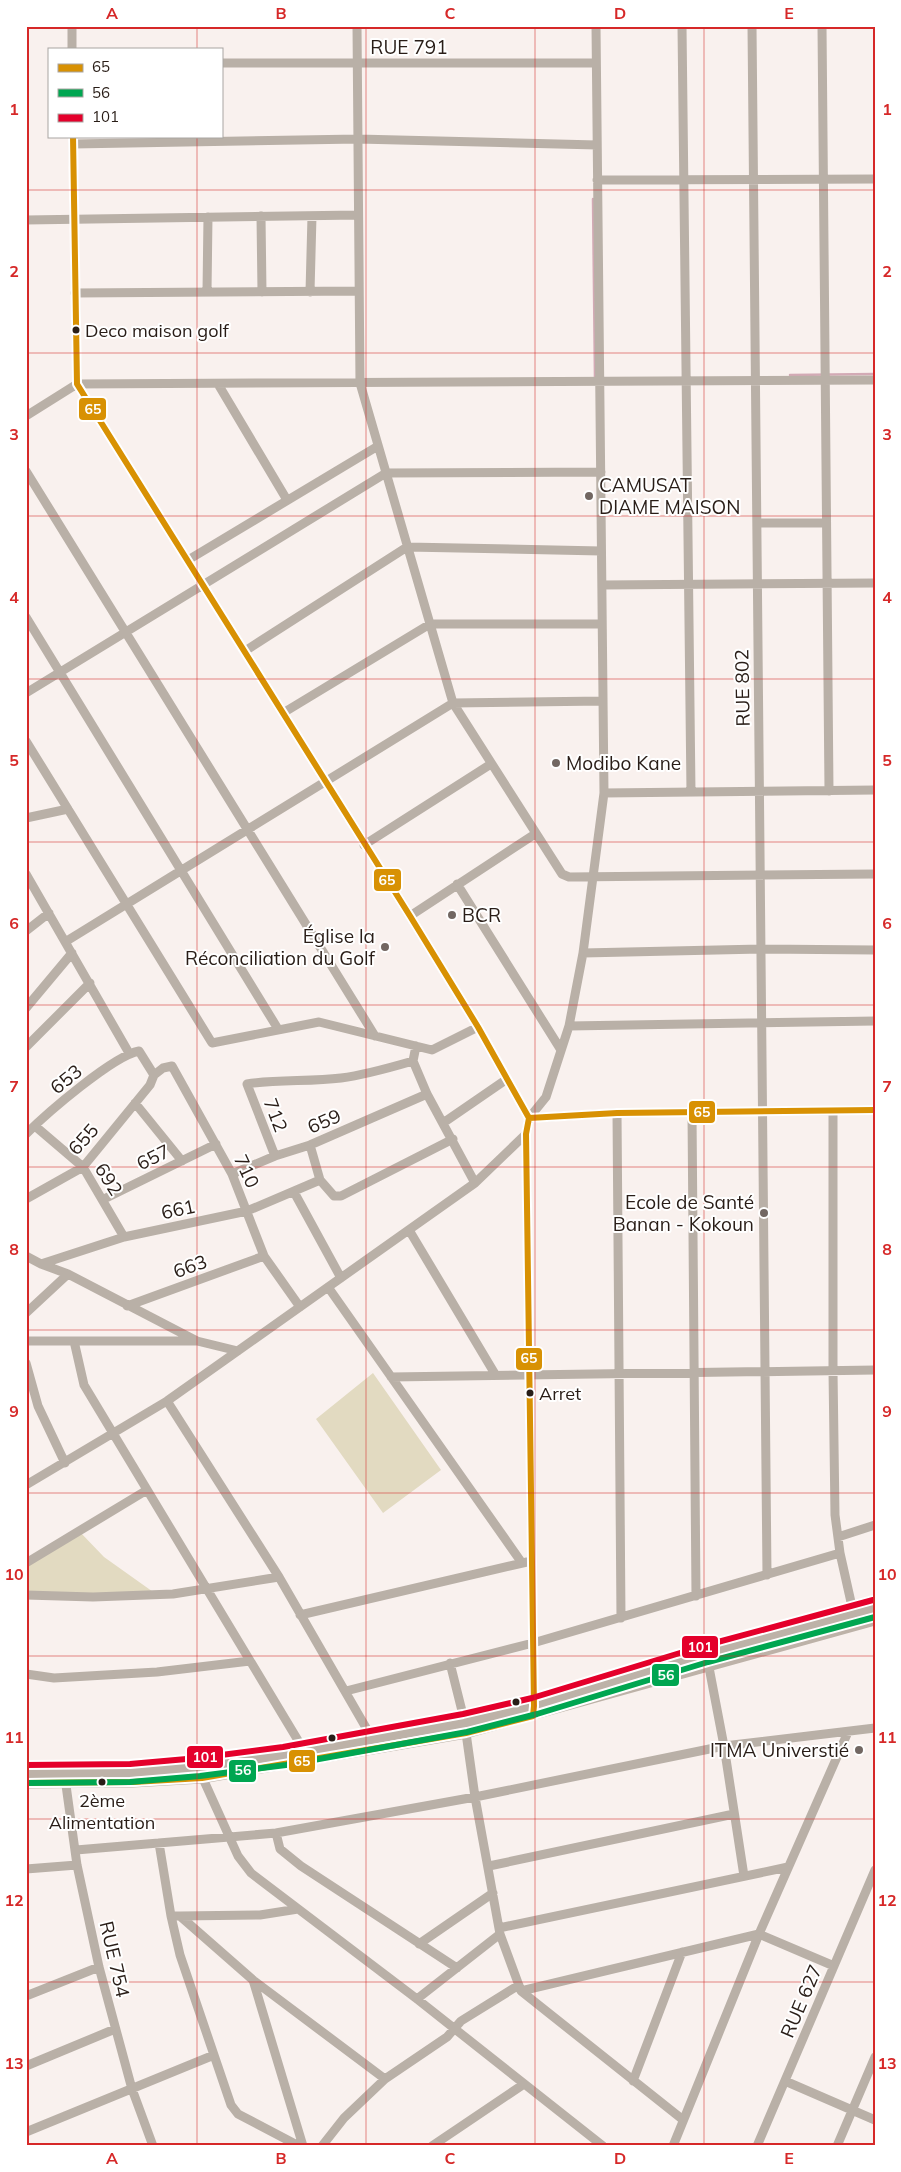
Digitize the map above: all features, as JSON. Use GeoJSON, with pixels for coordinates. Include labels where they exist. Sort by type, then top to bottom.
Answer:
{"type":"FeatureCollection","features":[{"type":"Feature","properties":{"kind":"main road"},"geometry":{"type":"LineString","coordinates":[[26,1783],[130,1773],[200,1772],[466,1728],[710,1666],[855,1620],[875,1608]]}},
{"type":"Feature","properties":{"kind":"main road"},"geometry":{"type":"LineString","coordinates":[[534,1711],[706,1654],[855,1620],[875,1620]]}},
{"type":"Feature","properties":{"kind":"main road"},"geometry":{"type":"LineString","coordinates":[[200,1772],[305,1752],[376,1744]]}},
{"type":"Feature","properties":{"kind":"main road"},"geometry":{"type":"LineString","coordinates":[[26,1774],[64,1779]]}},
{"type":"Feature","properties":{"kind":"street"},"geometry":{"type":"LineString","coordinates":[[72,26],[72,48]]}},
{"type":"Feature","properties":{"kind":"street"},"geometry":{"type":"LineString","coordinates":[[356,26],[360,383],[453,703],[535,834],[562,874],[569,877],[875,874]]}},
{"type":"Feature","properties":{"kind":"street"},"geometry":{"type":"LineString","coordinates":[[534,1711],[533,1643],[527,1562],[530,1374],[526,1134],[528,1118],[546,1097],[569,1026],[583,953],[604,793],[596,26]]}},
{"type":"Feature","properties":{"kind":"street"},"geometry":{"type":"LineString","coordinates":[[682,26],[691,792]]}},
{"type":"Feature","properties":{"kind":"street","name":"RUE 802"},"geometry":{"type":"LineString","coordinates":[[752,26],[767,1575]]}},
{"type":"Feature","properties":{"kind":"street"},"geometry":{"type":"LineString","coordinates":[[822,26],[829,790]]}},
{"type":"Feature","properties":{"kind":"street","name":"RUE 791"},"geometry":{"type":"LineString","coordinates":[[222,63],[596,63]]}},
{"type":"Feature","properties":{"kind":"street"},"geometry":{"type":"LineString","coordinates":[[528,1118],[478,1027],[410,916],[78,384],[73,140],[358,139],[597,145]]}},
{"type":"Feature","properties":{"kind":"street"},"geometry":{"type":"LineString","coordinates":[[598,180],[875,178]]}},
{"type":"Feature","properties":{"kind":"street"},"geometry":{"type":"LineString","coordinates":[[26,220],[358,215]]}},
{"type":"Feature","properties":{"kind":"street"},"geometry":{"type":"LineString","coordinates":[[261,216],[262,292]]}},
{"type":"Feature","properties":{"kind":"street"},"geometry":{"type":"LineString","coordinates":[[310,292],[312,216]]}},
{"type":"Feature","properties":{"kind":"street"},"geometry":{"type":"LineString","coordinates":[[208,217],[208,292]]}},
{"type":"Feature","properties":{"kind":"street"},"geometry":{"type":"LineString","coordinates":[[76,293],[359,291]]}},
{"type":"Feature","properties":{"kind":"street"},"geometry":{"type":"LineString","coordinates":[[26,416],[78,384],[875,380]]}},
{"type":"Feature","properties":{"kind":"street"},"geometry":{"type":"LineString","coordinates":[[218,384],[287,500]]}},
{"type":"Feature","properties":{"kind":"street"},"geometry":{"type":"LineString","coordinates":[[188,560],[378,446]]}},
{"type":"Feature","properties":{"kind":"street"},"geometry":{"type":"LineString","coordinates":[[26,471],[375,1036]]}},
{"type":"Feature","properties":{"kind":"street"},"geometry":{"type":"LineString","coordinates":[[26,693],[386,474],[601,472]]}},
{"type":"Feature","properties":{"kind":"street"},"geometry":{"type":"LineString","coordinates":[[757,523],[826,522]]}},
{"type":"Feature","properties":{"kind":"street"},"geometry":{"type":"LineString","coordinates":[[245,651],[407,547],[601,551]]}},
{"type":"Feature","properties":{"kind":"street"},"geometry":{"type":"LineString","coordinates":[[602,585],[875,583]]}},
{"type":"Feature","properties":{"kind":"street"},"geometry":{"type":"LineString","coordinates":[[26,617],[278,1029]]}},
{"type":"Feature","properties":{"kind":"street"},"geometry":{"type":"LineString","coordinates":[[283,713],[430,624],[602,624]]}},
{"type":"Feature","properties":{"kind":"street"},"geometry":{"type":"LineString","coordinates":[[65,942],[453,703],[603,702]]}},
{"type":"Feature","properties":{"kind":"street"},"geometry":{"type":"LineString","coordinates":[[26,741],[212,1043],[319,1022],[432,1050],[478,1027]]}},
{"type":"Feature","properties":{"kind":"street"},"geometry":{"type":"LineString","coordinates":[[364,844],[491,764]]}},
{"type":"Feature","properties":{"kind":"street"},"geometry":{"type":"LineString","coordinates":[[604,793],[875,790]]}},
{"type":"Feature","properties":{"kind":"street"},"geometry":{"type":"LineString","coordinates":[[26,818],[68,809]]}},
{"type":"Feature","properties":{"kind":"street"},"geometry":{"type":"LineString","coordinates":[[410,916],[535,834]]}},
{"type":"Feature","properties":{"kind":"street"},"geometry":{"type":"LineString","coordinates":[[26,874],[129,1053],[139,1051],[154,1074]]}},
{"type":"Feature","properties":{"kind":"street"},"geometry":{"type":"LineString","coordinates":[[457,884],[561,1050]]}},
{"type":"Feature","properties":{"kind":"street"},"geometry":{"type":"LineString","coordinates":[[26,931],[49,913]]}},
{"type":"Feature","properties":{"kind":"street"},"geometry":{"type":"LineString","coordinates":[[583,953],[760,949],[875,950]]}},
{"type":"Feature","properties":{"kind":"street"},"geometry":{"type":"LineString","coordinates":[[26,1008],[72,953]]}},
{"type":"Feature","properties":{"kind":"street"},"geometry":{"type":"LineString","coordinates":[[26,1047],[90,983]]}},
{"type":"Feature","properties":{"kind":"street"},"geometry":{"type":"LineString","coordinates":[[569,1026],[875,1021]]}},
{"type":"Feature","properties":{"kind":"street"},"geometry":{"type":"LineString","coordinates":[[416,1046],[413,1061],[427,1094],[475,1183]]}},
{"type":"Feature","properties":{"kind":"street","name":"653"},"geometry":{"type":"LineString","coordinates":[[26,1134],[98,1074],[129,1053]]}},
{"type":"Feature","properties":{"kind":"street","name":"712"},"geometry":{"type":"LineString","coordinates":[[275,1156],[247,1084],[265,1081],[342,1078],[382,1070],[413,1061]]}},
{"type":"Feature","properties":{"kind":"street","name":"710"},"geometry":{"type":"LineString","coordinates":[[154,1074],[163,1068],[172,1066],[232,1174],[264,1256],[300,1307]]}},
{"type":"Feature","properties":{"kind":"street","name":"655"},"geometry":{"type":"LineString","coordinates":[[26,1199],[83,1167],[150,1085],[154,1074]]}},
{"type":"Feature","properties":{"kind":"street"},"geometry":{"type":"LineString","coordinates":[[444,1123],[507,1079]]}},
{"type":"Feature","properties":{"kind":"street","name":"659"},"geometry":{"type":"LineString","coordinates":[[232,1174],[275,1156],[310,1145],[427,1094]]}},
{"type":"Feature","properties":{"kind":"street"},"geometry":{"type":"LineString","coordinates":[[134,1103],[182,1160]]}},
{"type":"Feature","properties":{"kind":"street"},"geometry":{"type":"LineString","coordinates":[[528,1118],[617,1113],[875,1110]]}},
{"type":"Feature","properties":{"kind":"street"},"geometry":{"type":"LineString","coordinates":[[833,1111],[832,1371],[835,1515],[840,1553],[855,1620]]}},
{"type":"Feature","properties":{"kind":"street"},"geometry":{"type":"LineString","coordinates":[[617,1113],[621,1618]]}},
{"type":"Feature","properties":{"kind":"street"},"geometry":{"type":"LineString","coordinates":[[692,1113],[696,1596]]}},
{"type":"Feature","properties":{"kind":"street","name":"692"},"geometry":{"type":"LineString","coordinates":[[35,1126],[83,1167],[104,1199],[124,1237]]}},
{"type":"Feature","properties":{"kind":"street"},"geometry":{"type":"LineString","coordinates":[[26,1485],[167,1401],[238,1352],[475,1183],[526,1134]]}},
{"type":"Feature","properties":{"kind":"street"},"geometry":{"type":"LineString","coordinates":[[310,1145],[320,1180],[334,1196],[341,1196],[452,1139]]}},
{"type":"Feature","properties":{"kind":"street","name":"657"},"geometry":{"type":"LineString","coordinates":[[104,1199],[216,1144]]}},
{"type":"Feature","properties":{"kind":"street","name":"661"},"geometry":{"type":"LineString","coordinates":[[41,1264],[124,1237],[247,1211],[320,1180]]}},
{"type":"Feature","properties":{"kind":"street"},"geometry":{"type":"LineString","coordinates":[[294,1192],[340,1278]]}},
{"type":"Feature","properties":{"kind":"street"},"geometry":{"type":"LineString","coordinates":[[409,1230],[495,1374]]}},
{"type":"Feature","properties":{"kind":"street"},"geometry":{"type":"LineString","coordinates":[[26,1256],[68,1274],[198,1341],[238,1352]]}},
{"type":"Feature","properties":{"kind":"street","name":"663"},"geometry":{"type":"LineString","coordinates":[[127,1306],[264,1256]]}},
{"type":"Feature","properties":{"kind":"street"},"geometry":{"type":"LineString","coordinates":[[26,1313],[68,1274]]}},
{"type":"Feature","properties":{"kind":"street"},"geometry":{"type":"LineString","coordinates":[[328,1287],[527,1562]]}},
{"type":"Feature","properties":{"kind":"street"},"geometry":{"type":"LineString","coordinates":[[26,1341],[198,1341]]}},
{"type":"Feature","properties":{"kind":"street"},"geometry":{"type":"LineString","coordinates":[[74,1341],[84,1385],[305,1752]]}},
{"type":"Feature","properties":{"kind":"street"},"geometry":{"type":"LineString","coordinates":[[26,1362],[38,1406],[65,1462]]}},
{"type":"Feature","properties":{"kind":"street"},"geometry":{"type":"LineString","coordinates":[[391,1376],[875,1370]]}},
{"type":"Feature","properties":{"kind":"street"},"geometry":{"type":"LineString","coordinates":[[167,1401],[279,1577],[376,1744]]}},
{"type":"Feature","properties":{"kind":"street"},"geometry":{"type":"LineString","coordinates":[[26,1562],[147,1490]]}},
{"type":"Feature","properties":{"kind":"street"},"geometry":{"type":"LineString","coordinates":[[838,1537],[874,1526]]}},
{"type":"Feature","properties":{"kind":"street"},"geometry":{"type":"LineString","coordinates":[[346,1691],[533,1643],[840,1553]]}},
{"type":"Feature","properties":{"kind":"street"},"geometry":{"type":"LineString","coordinates":[[300,1614],[527,1562]]}},
{"type":"Feature","properties":{"kind":"street"},"geometry":{"type":"LineString","coordinates":[[26,1596],[93,1597],[173,1594],[279,1577]]}},
{"type":"Feature","properties":{"kind":"street"},"geometry":{"type":"LineString","coordinates":[[706,1654],[710,1666],[724,1746],[744,1876]]}},
{"type":"Feature","properties":{"kind":"street"},"geometry":{"type":"LineString","coordinates":[[26,1674],[54,1678],[158,1672],[250,1661]]}},
{"type":"Feature","properties":{"kind":"street"},"geometry":{"type":"LineString","coordinates":[[450,1663],[466,1728],[475,1797],[489,1866],[499,1931],[520,1988],[682,2119]]}},
{"type":"Feature","properties":{"kind":"street"},"geometry":{"type":"LineString","coordinates":[[76,1850],[276,1833],[475,1797],[724,1746],[875,1728]]}},
{"type":"Feature","properties":{"kind":"street"},"geometry":{"type":"LineString","coordinates":[[673,2146],[682,2119],[759,1934],[848,1732]]}},
{"type":"Feature","properties":{"kind":"street"},"geometry":{"type":"LineString","coordinates":[[200,1772],[238,1856],[250,1873],[418,1999],[603,2146]]}},
{"type":"Feature","properties":{"kind":"street","name":"RUE 754"},"geometry":{"type":"LineString","coordinates":[[64,1779],[77,1865],[99,1967],[132,2089],[152,2146]]}},
{"type":"Feature","properties":{"kind":"street"},"geometry":{"type":"LineString","coordinates":[[489,1866],[734,1814]]}},
{"type":"Feature","properties":{"kind":"street"},"geometry":{"type":"LineString","coordinates":[[276,1833],[280,1849],[302,1866],[456,1968]]}},
{"type":"Feature","properties":{"kind":"street"},"geometry":{"type":"LineString","coordinates":[[159,1843],[175,1916],[180,1954],[231,2105],[238,2114],[299,2146]]}},
{"type":"Feature","properties":{"kind":"street"},"geometry":{"type":"LineString","coordinates":[[26,1869],[77,1865]]}},
{"type":"Feature","properties":{"kind":"street"},"geometry":{"type":"LineString","coordinates":[[418,1999],[499,1931],[788,1867]]}},
{"type":"Feature","properties":{"kind":"street","name":"RUE 627"},"geometry":{"type":"LineString","coordinates":[[757,2146],[875,1870]]}},
{"type":"Feature","properties":{"kind":"street"},"geometry":{"type":"LineString","coordinates":[[419,1944],[493,1893]]}},
{"type":"Feature","properties":{"kind":"street"},"geometry":{"type":"LineString","coordinates":[[175,1916],[260,1915],[298,1909]]}},
{"type":"Feature","properties":{"kind":"street"},"geometry":{"type":"LineString","coordinates":[[175,1916],[253,1980],[384,2079]]}},
{"type":"Feature","properties":{"kind":"street"},"geometry":{"type":"LineString","coordinates":[[322,2146],[344,2118],[384,2079],[447,2037],[461,2021],[520,1988],[759,1934],[834,1966]]}},
{"type":"Feature","properties":{"kind":"street"},"geometry":{"type":"LineString","coordinates":[[633,2081],[682,1952]]}},
{"type":"Feature","properties":{"kind":"street"},"geometry":{"type":"LineString","coordinates":[[26,1996],[99,1967]]}},
{"type":"Feature","properties":{"kind":"street"},"geometry":{"type":"LineString","coordinates":[[253,1980],[303,2146]]}},
{"type":"Feature","properties":{"kind":"street"},"geometry":{"type":"LineString","coordinates":[[26,2066],[115,2029]]}},
{"type":"Feature","properties":{"kind":"street"},"geometry":{"type":"LineString","coordinates":[[26,2132],[214,2056]]}},
{"type":"Feature","properties":{"kind":"street"},"geometry":{"type":"LineString","coordinates":[[837,2146],[875,2057]]}},
{"type":"Feature","properties":{"kind":"street"},"geometry":{"type":"LineString","coordinates":[[785,2081],[875,2120]]}},
{"type":"Feature","properties":{"kind":"street"},"geometry":{"type":"LineString","coordinates":[[432,2146],[524,2084]]}},
{"type":"Feature","properties":{"kind":"shaded area"},"geometry":{"type":"Polygon","coordinates":[[[373,1373],[441,1470],[383,1513],[316,1419],[373,1373]]]}},
{"type":"Feature","properties":{"kind":"shaded area"},"geometry":{"type":"Polygon","coordinates":[[[79,1531],[104,1557],[156,1594],[26,1594],[26,1563],[79,1531]]]}},
{"type":"Feature","properties":{"kind":"waterway"},"geometry":{"type":"LineString","coordinates":[[593,199],[595,378]]}},
{"type":"Feature","properties":{"kind":"waterway"},"geometry":{"type":"LineString","coordinates":[[790,375],[875,374]]}},
{"type":"Feature","properties":{"kind":"transit line","name":"65"},"geometry":{"type":"LineString","coordinates":[[26,1783],[133,1782],[202,1778],[466,1733],[533,1716],[534,1706],[526,1134],[529,1118],[478,1027],[410,916],[77,384],[73,138]]}},
{"type":"Feature","properties":{"kind":"transit line","name":"65"},"geometry":{"type":"LineString","coordinates":[[529,1118],[617,1113],[875,1110]]}},
{"type":"Feature","properties":{"kind":"transit line","name":"101"},"geometry":{"type":"LineString","coordinates":[[26,1765],[130,1764],[198,1758],[283,1747],[463,1714],[532,1698],[703,1646],[873,1600]]}},
{"type":"Feature","properties":{"kind":"transit line","name":"56"},"geometry":{"type":"LineString","coordinates":[[26,1783],[130,1782],[200,1776],[286,1765],[467,1732],[537,1714],[708,1662],[875,1617]]}},
{"type":"Feature","properties":{"kind":"place","name":"Deco maison golf"},"geometry":{"type":"Point","coordinates":[76,330]}},
{"type":"Feature","properties":{"kind":"place","name":"CAMUSAT DIAME MAISON"},"geometry":{"type":"Point","coordinates":[589,496]}},
{"type":"Feature","properties":{"kind":"place","name":"Modibo Kane"},"geometry":{"type":"Point","coordinates":[556,763]}},
{"type":"Feature","properties":{"kind":"place","name":"BCR"},"geometry":{"type":"Point","coordinates":[452,915]}},
{"type":"Feature","properties":{"kind":"place","name":"Église la Réconciliation du Golf"},"geometry":{"type":"Point","coordinates":[385,947]}},
{"type":"Feature","properties":{"kind":"place","name":"Ecole de Santé Banan - Kokoun"},"geometry":{"type":"Point","coordinates":[764,1213]}},
{"type":"Feature","properties":{"kind":"place","name":"Arret"},"geometry":{"type":"Point","coordinates":[530,1393]}},
{"type":"Feature","properties":{"kind":"place","name":"ITMA Universtié"},"geometry":{"type":"Point","coordinates":[859,1750]}},
{"type":"Feature","properties":{"kind":"place","name":"2ème Alimentation"},"geometry":{"type":"Point","coordinates":[102,1782]}}]}
